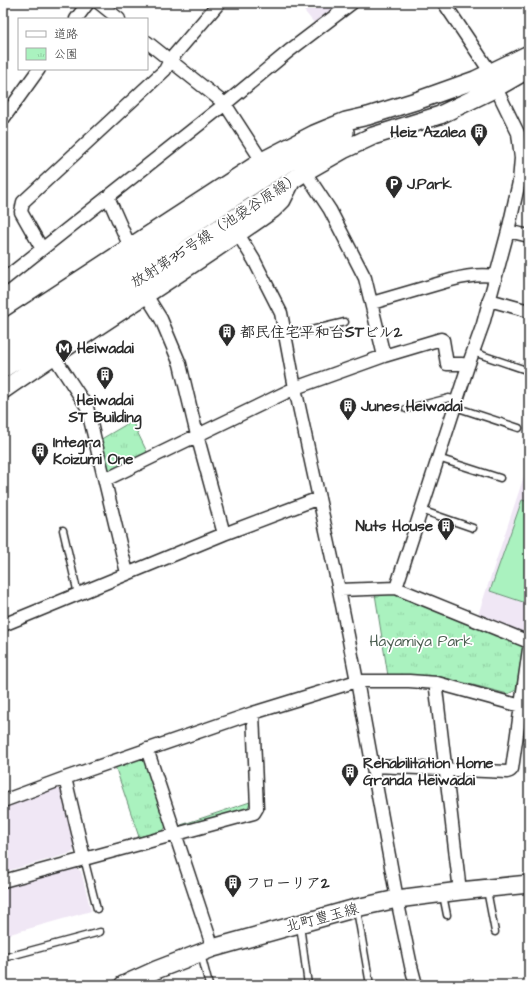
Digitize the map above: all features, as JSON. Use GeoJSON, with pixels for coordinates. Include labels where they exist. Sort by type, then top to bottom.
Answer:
{"type":"FeatureCollection","features":[{"type":"Feature","properties":{"kind":"main road"},"geometry":{"type":"LineString","coordinates":[[493,81],[529,54]]}},
{"type":"Feature","properties":{"kind":"main road"},"geometry":{"type":"LineString","coordinates":[[3,330],[262,161],[314,134],[346,121],[368,116],[419,100],[476,80],[493,81],[529,69]]}},
{"type":"Feature","properties":{"kind":"main road","name":"放射第35号線（池袋谷原線）"},"geometry":{"type":"LineString","coordinates":[[3,368],[300,176],[343,150],[373,136],[440,115],[493,81]]}},
{"type":"Feature","properties":{"kind":"main road","name":"放射第35号線（池袋谷原線）"},"geometry":{"type":"LineString","coordinates":[[3,350],[277,169],[336,136],[419,100]]}},
{"type":"Feature","properties":{"kind":"main road"},"geometry":{"type":"LineString","coordinates":[[3,390],[53,355],[238,234],[273,209],[282,200],[288,188],[300,176]]}},
{"type":"Feature","properties":{"kind":"main road","name":"北町豊玉線"},"geometry":{"type":"LineString","coordinates":[[124,985],[156,970],[207,950],[356,908],[397,899],[529,884]]}},
{"type":"Feature","properties":{"kind":"street"},"geometry":{"type":"LineString","coordinates":[[77,18],[88,3]]}},
{"type":"Feature","properties":{"kind":"street"},"geometry":{"type":"LineString","coordinates":[[99,3],[118,18]]}},
{"type":"Feature","properties":{"kind":"street"},"geometry":{"type":"LineString","coordinates":[[42,249],[21,212],[22,202],[165,70],[170,60],[219,3]]}},
{"type":"Feature","properties":{"kind":"street"},"geometry":{"type":"LineString","coordinates":[[3,280],[352,3]]}},
{"type":"Feature","properties":{"kind":"street"},"geometry":{"type":"LineString","coordinates":[[396,588],[483,324],[508,231],[525,159],[518,133],[493,81],[444,3]]}},
{"type":"Feature","properties":{"kind":"street"},"geometry":{"type":"LineString","coordinates":[[148,43],[225,104],[262,161]]}},
{"type":"Feature","properties":{"kind":"street"},"geometry":{"type":"LineString","coordinates":[[3,119],[38,70]]}},
{"type":"Feature","properties":{"kind":"street"},"geometry":{"type":"LineString","coordinates":[[300,176],[330,210],[365,278],[384,356]]}},
{"type":"Feature","properties":{"kind":"street"},"geometry":{"type":"LineString","coordinates":[[108,197],[130,246]]}},
{"type":"Feature","properties":{"kind":"street"},"geometry":{"type":"LineString","coordinates":[[508,231],[529,236]]}},
{"type":"Feature","properties":{"kind":"street"},"geometry":{"type":"LineString","coordinates":[[238,234],[254,260],[281,313],[295,388],[339,590],[374,766],[397,899],[416,985]]}},
{"type":"Feature","properties":{"kind":"street"},"geometry":{"type":"LineString","coordinates":[[372,303],[463,277],[488,275],[496,276]]}},
{"type":"Feature","properties":{"kind":"street"},"geometry":{"type":"LineString","coordinates":[[146,295],[161,319],[180,364],[224,534]]}},
{"type":"Feature","properties":{"kind":"street"},"geometry":{"type":"LineString","coordinates":[[489,300],[529,311]]}},
{"type":"Feature","properties":{"kind":"street"},"geometry":{"type":"LineString","coordinates":[[105,480],[295,388],[384,356],[441,339],[444,340],[448,364],[462,364],[468,366]]}},
{"type":"Feature","properties":{"kind":"street"},"geometry":{"type":"LineString","coordinates":[[53,355],[87,407],[127,573]]}},
{"type":"Feature","properties":{"kind":"street"},"geometry":{"type":"LineString","coordinates":[[3,625],[224,534],[319,498]]}},
{"type":"Feature","properties":{"kind":"street"},"geometry":{"type":"LineString","coordinates":[[339,590],[396,588],[529,642]]}},
{"type":"Feature","properties":{"kind":"street"},"geometry":{"type":"LineString","coordinates":[[374,766],[446,770],[510,771],[512,769],[529,649]]}},
{"type":"Feature","properties":{"kind":"street"},"geometry":{"type":"LineString","coordinates":[[3,801],[147,749],[253,713],[357,681],[409,681],[437,683],[521,706]]}},
{"type":"Feature","properties":{"kind":"street"},"geometry":{"type":"LineString","coordinates":[[437,683],[436,689],[460,891]]}},
{"type":"Feature","properties":{"kind":"street"},"geometry":{"type":"LineString","coordinates":[[3,881],[254,813],[257,808],[253,713]]}},
{"type":"Feature","properties":{"kind":"street"},"geometry":{"type":"LineString","coordinates":[[147,749],[175,834],[207,950]]}},
{"type":"Feature","properties":{"kind":"street"},"geometry":{"type":"LineString","coordinates":[[65,778],[84,858]]}},
{"type":"Feature","properties":{"kind":"lane"},"geometry":{"type":"LineString","coordinates":[[286,336],[345,322]]}},
{"type":"Feature","properties":{"kind":"lane"},"geometry":{"type":"LineString","coordinates":[[473,352],[529,371]]}},
{"type":"Feature","properties":{"kind":"lane"},"geometry":{"type":"LineString","coordinates":[[406,409],[449,398],[456,404],[519,428]]}},
{"type":"Feature","properties":{"kind":"lane"},"geometry":{"type":"LineString","coordinates":[[438,458],[500,478]]}},
{"type":"Feature","properties":{"kind":"lane"},"geometry":{"type":"LineString","coordinates":[[421,510],[473,528]]}},
{"type":"Feature","properties":{"kind":"lane"},"geometry":{"type":"LineString","coordinates":[[63,530],[78,594]]}},
{"type":"Feature","properties":{"kind":"lane"},"geometry":{"type":"LineString","coordinates":[[84,858],[97,909]]}},
{"type":"Feature","properties":{"kind":"lane"},"geometry":{"type":"LineString","coordinates":[[487,888],[495,932]]}},
{"type":"Feature","properties":{"kind":"lane"},"geometry":{"type":"LineString","coordinates":[[442,893],[447,915]]}},
{"type":"Feature","properties":{"kind":"lane"},"geometry":{"type":"LineString","coordinates":[[356,908],[370,985]]}},
{"type":"Feature","properties":{"kind":"lane"},"geometry":{"type":"LineString","coordinates":[[300,924],[308,985]]}},
{"type":"Feature","properties":{"kind":"lane"},"geometry":{"type":"LineString","coordinates":[[3,958],[100,932]]}},
{"type":"Feature","properties":{"kind":"lane"},"geometry":{"type":"LineString","coordinates":[[207,950],[209,985]]}},
{"type":"Feature","properties":{"kind":"shaded area"},"geometry":{"type":"Polygon","coordinates":[[[298,3],[339,3],[314,23],[298,3]]]}},
{"type":"Feature","properties":{"kind":"shaded area"},"geometry":{"type":"Polygon","coordinates":[[[529,461],[529,637],[478,615],[529,461]]]}},
{"type":"Feature","properties":{"kind":"shaded area"},"geometry":{"type":"Polygon","coordinates":[[[56,788],[61,790],[75,848],[72,853],[3,872],[3,807],[56,788]]]}},
{"type":"Feature","properties":{"kind":"shaded area"},"geometry":{"type":"Polygon","coordinates":[[[75,868],[81,871],[91,911],[3,936],[3,887],[75,868]]]}},
{"type":"Feature","properties":{"kind":"green space"},"geometry":{"type":"Polygon","coordinates":[[[132,421],[148,454],[109,474],[98,441],[132,421]]]}},
{"type":"Feature","properties":{"kind":"green space"},"geometry":{"type":"Polygon","coordinates":[[[522,500],[529,502],[529,604],[490,591],[522,500]]]}},
{"type":"Feature","properties":{"kind":"green space","name":"Hayamiya Park"},"geometry":{"type":"Polygon","coordinates":[[[395,593],[519,641],[523,649],[516,690],[508,694],[438,676],[388,676],[375,594],[395,593]]]}},
{"type":"Feature","properties":{"kind":"green space"},"geometry":{"type":"Polygon","coordinates":[[[141,758],[146,761],[167,825],[163,831],[139,837],[115,766],[141,758]]]}},
{"type":"Feature","properties":{"kind":"green space"},"geometry":{"type":"Polygon","coordinates":[[[250,802],[248,808],[184,827],[181,825],[250,802]]]}},
{"type":"Feature","properties":{"kind":"place","name":"Heiz Azalea"},"geometry":{"type":"Point","coordinates":[479,147]}},
{"type":"Feature","properties":{"kind":"place","name":"J.Park"},"geometry":{"type":"Point","coordinates":[394,199]}},
{"type":"Feature","properties":{"kind":"place","name":"都民住宅平和台STビル2"},"geometry":{"type":"Point","coordinates":[227,347]}},
{"type":"Feature","properties":{"kind":"place","name":"Heiwadai"},"geometry":{"type":"Point","coordinates":[64,363]}},
{"type":"Feature","properties":{"kind":"place","name":"Heiwadai ST Building"},"geometry":{"type":"Point","coordinates":[105,390]}},
{"type":"Feature","properties":{"kind":"place","name":"Junes Heiwadai"},"geometry":{"type":"Point","coordinates":[348,421]}},
{"type":"Feature","properties":{"kind":"place","name":"Integra Koizumi One"},"geometry":{"type":"Point","coordinates":[40,466]}},
{"type":"Feature","properties":{"kind":"place","name":"Nuts House"},"geometry":{"type":"Point","coordinates":[446,541]}},
{"type":"Feature","properties":{"kind":"place","name":"Rehabilitation Home Granda Heiwadai"},"geometry":{"type":"Point","coordinates":[350,787]}},
{"type":"Feature","properties":{"kind":"place","name":"フローリア2"},"geometry":{"type":"Point","coordinates":[233,898]}}]}
